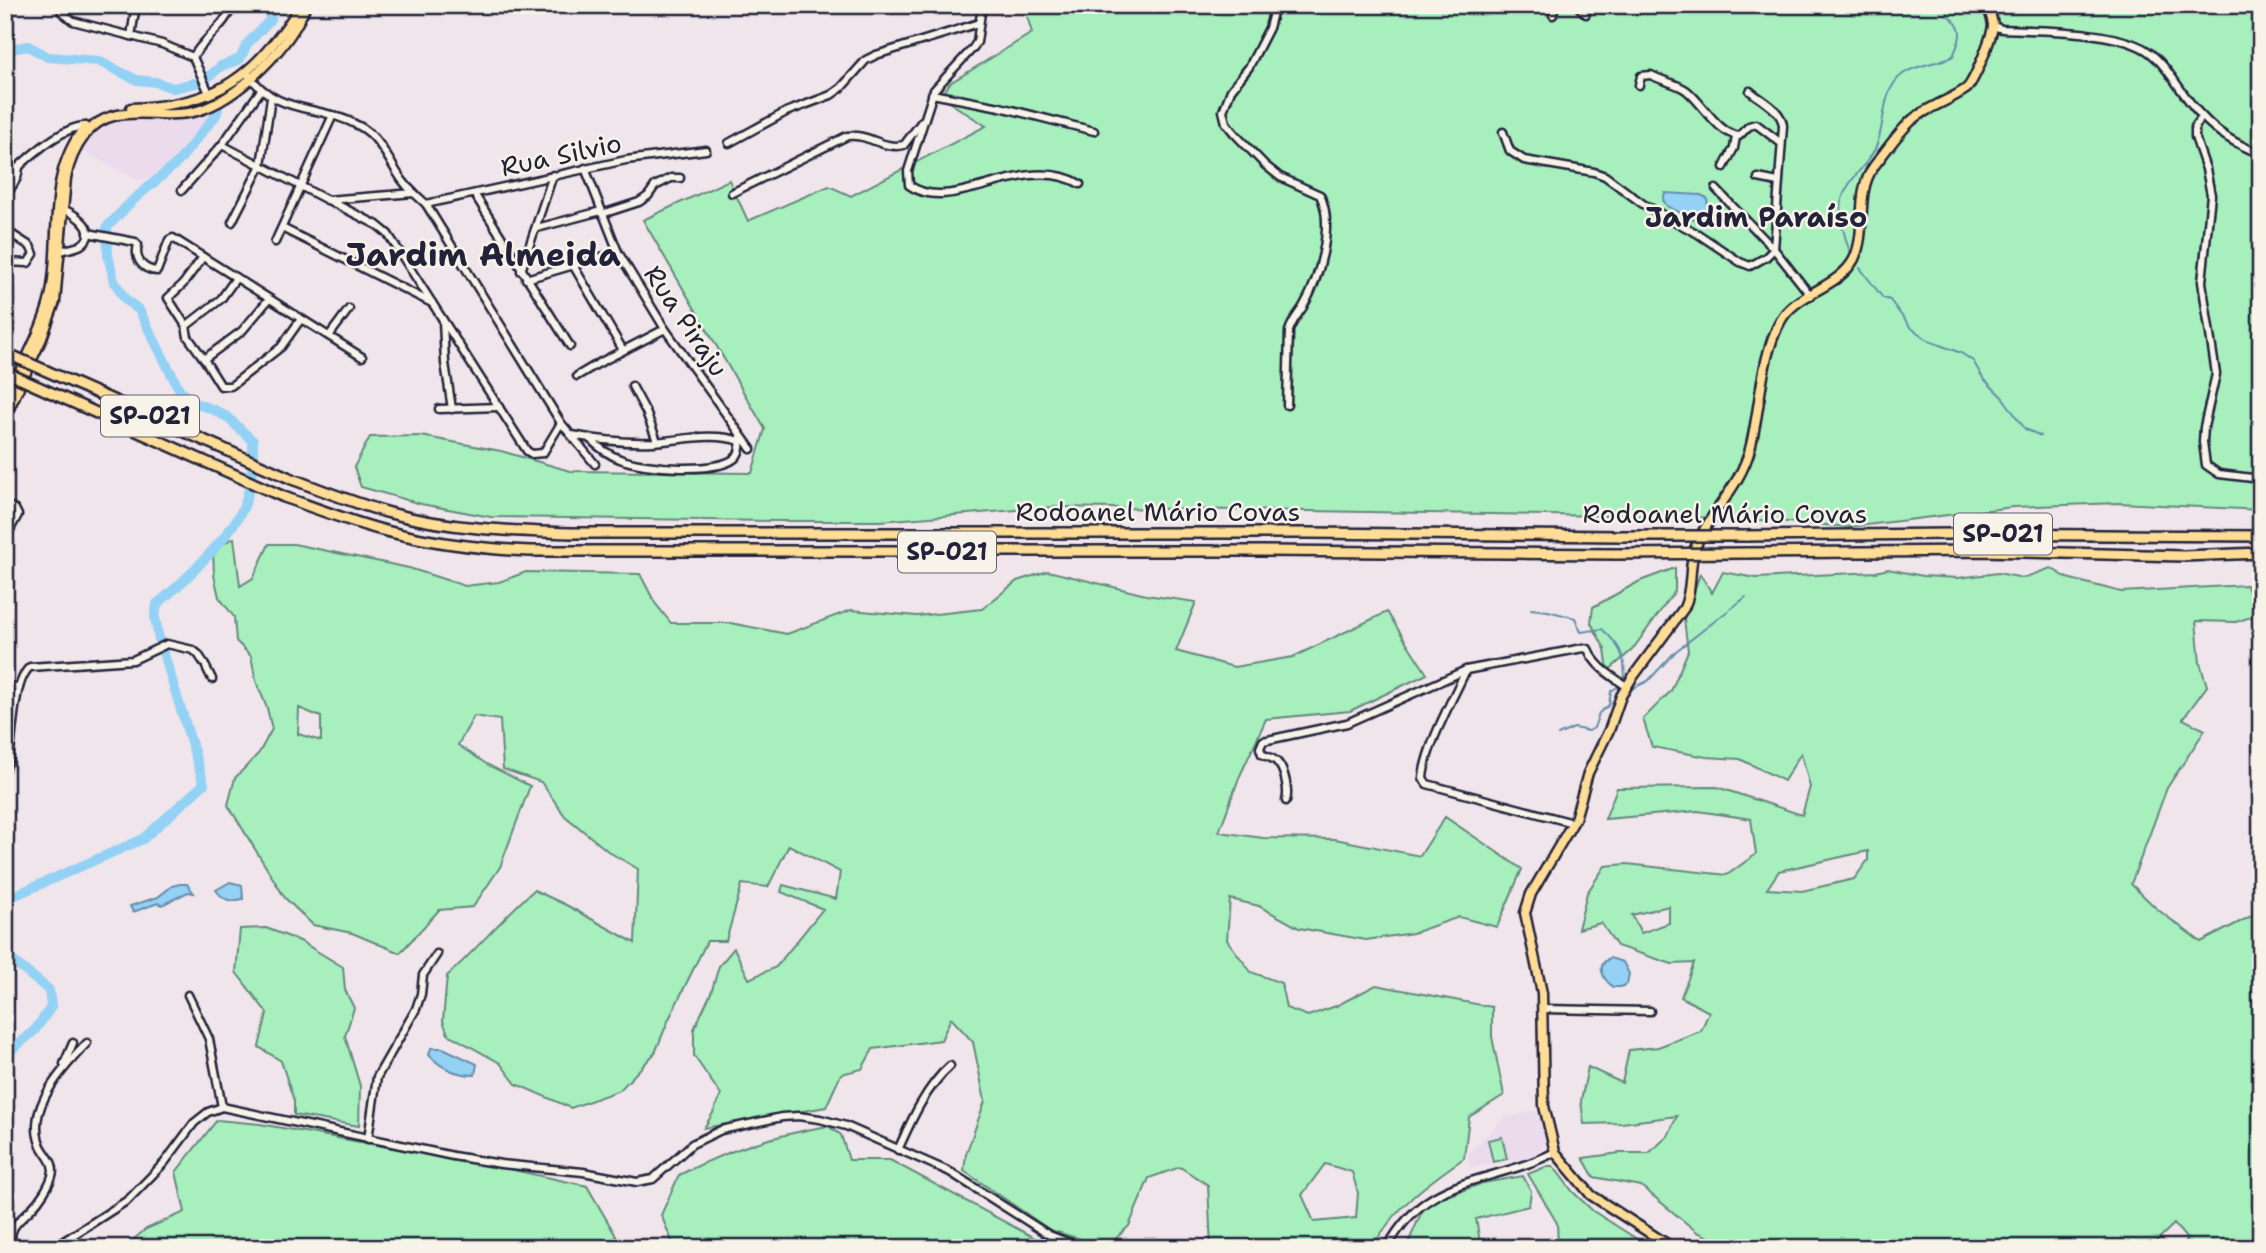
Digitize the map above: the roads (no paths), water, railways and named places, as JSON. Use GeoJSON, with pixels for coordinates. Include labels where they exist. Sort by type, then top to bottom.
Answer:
{"type":"FeatureCollection","features":[{"type":"Feature","properties":{"kind":"highway","name":"Rodoanel Mário Covas"},"geometry":{"type":"LineString","coordinates":[[6,353],[292,479],[391,513],[436,523],[508,531],[2261,536]]}},
{"type":"Feature","properties":{"kind":"highway","name":"Rodoanel Mário Covas"},"geometry":{"type":"LineString","coordinates":[[5,372],[284,497],[387,531],[437,542],[491,549],[1617,554],[1983,551],[2183,556],[2261,553]]}},
{"type":"Feature","properties":{"kind":"main road"},"geometry":{"type":"LineString","coordinates":[[5,402],[48,303],[62,169],[72,145],[86,126],[110,110],[171,106],[248,79],[290,23],[300,5]]}},
{"type":"Feature","properties":{"kind":"main road"},"geometry":{"type":"LineString","coordinates":[[5,417],[37,349],[55,302],[69,165],[81,141],[97,123],[117,114],[192,112],[224,98],[248,79],[295,26],[306,5]]}},
{"type":"Feature","properties":{"kind":"main road"},"geometry":{"type":"LineString","coordinates":[[1673,1248],[1591,1195],[1555,1152],[1544,1106],[1543,1009],[1539,972],[1527,925],[1526,909],[1539,879],[1573,824],[1588,773],[1610,728],[1626,686],[1684,608],[1690,593],[1691,563],[1697,543],[1734,483],[1750,451],[1766,366],[1776,332],[1785,314],[1842,273],[1855,256],[1862,194],[1872,169],[1914,119],[1972,83],[1993,26],[1987,5]]}},
{"type":"Feature","properties":{"kind":"main road"},"geometry":{"type":"LineString","coordinates":[[222,88],[224,98]]}},
{"type":"Feature","properties":{"kind":"main road"},"geometry":{"type":"LineString","coordinates":[[188,101],[187,106],[192,112]]}},
{"type":"Feature","properties":{"kind":"street"},"geometry":{"type":"LineString","coordinates":[[5,9],[15,5]]}},
{"type":"Feature","properties":{"kind":"street"},"geometry":{"type":"LineString","coordinates":[[59,5],[67,18],[73,21],[177,49],[193,57],[209,93]]}},
{"type":"Feature","properties":{"kind":"street"},"geometry":{"type":"LineString","coordinates":[[131,36],[136,5]]}},
{"type":"Feature","properties":{"kind":"street"},"geometry":{"type":"LineString","coordinates":[[193,57],[226,18],[233,5]]}},
{"type":"Feature","properties":{"kind":"street"},"geometry":{"type":"LineString","coordinates":[[982,5],[977,42],[939,82],[932,94],[908,171],[909,185],[934,195],[1031,174],[1061,175],[1080,184]]}},
{"type":"Feature","properties":{"kind":"street"},"geometry":{"type":"LineString","coordinates":[[1275,5],[1269,28],[1248,67],[1230,90],[1223,111],[1226,123],[1248,150],[1280,177],[1320,195],[1324,202],[1325,228],[1321,263],[1303,307],[1292,321],[1289,331],[1287,405]]}},
{"type":"Feature","properties":{"kind":"street"},"geometry":{"type":"LineString","coordinates":[[1553,15],[1555,5]]}},
{"type":"Feature","properties":{"kind":"street"},"geometry":{"type":"LineString","coordinates":[[1577,5],[1586,14]]}},
{"type":"Feature","properties":{"kind":"street"},"geometry":{"type":"LineString","coordinates":[[729,143],[786,112],[831,95],[841,88],[866,60],[876,55],[979,23]]}},
{"type":"Feature","properties":{"kind":"street"},"geometry":{"type":"LineString","coordinates":[[1993,26],[2002,29],[2096,36],[2140,47],[2156,59],[2202,117],[2224,135],[2261,154]]}},
{"type":"Feature","properties":{"kind":"street"},"geometry":{"type":"LineString","coordinates":[[1639,85],[1639,79],[1647,74],[1680,87],[1736,137]]}},
{"type":"Feature","properties":{"kind":"street"},"geometry":{"type":"LineString","coordinates":[[248,79],[271,98],[352,122],[372,134],[402,181],[426,204],[561,422],[595,464]]}},
{"type":"Feature","properties":{"kind":"street"},"geometry":{"type":"LineString","coordinates":[[181,190],[222,145],[260,89]]}},
{"type":"Feature","properties":{"kind":"street"},"geometry":{"type":"LineString","coordinates":[[1503,132],[1510,151],[1524,160],[1605,176],[1629,195],[1746,265],[1759,262],[1774,249],[1783,119],[1750,92]]}},
{"type":"Feature","properties":{"kind":"street"},"geometry":{"type":"LineString","coordinates":[[932,94],[1000,107],[1094,131]]}},
{"type":"Feature","properties":{"kind":"street"},"geometry":{"type":"LineString","coordinates":[[232,222],[261,165],[271,98]]}},
{"type":"Feature","properties":{"kind":"street"},"geometry":{"type":"LineString","coordinates":[[275,243],[333,116]]}},
{"type":"Feature","properties":{"kind":"street"},"geometry":{"type":"LineString","coordinates":[[2202,117],[2195,127],[2195,137],[2211,195],[2202,282],[2216,374],[2204,427],[2204,454],[2206,465],[2219,474],[2261,479]]}},
{"type":"Feature","properties":{"kind":"street"},"geometry":{"type":"LineString","coordinates":[[732,193],[847,136],[869,137],[880,144],[899,147],[904,145],[924,119]]}},
{"type":"Feature","properties":{"kind":"street"},"geometry":{"type":"LineString","coordinates":[[1724,167],[1734,148],[1736,137],[1749,125],[1755,124],[1781,143]]}},
{"type":"Feature","properties":{"kind":"street"},"geometry":{"type":"LineString","coordinates":[[5,181],[61,134],[74,127],[86,126]]}},
{"type":"Feature","properties":{"kind":"street"},"geometry":{"type":"LineString","coordinates":[[222,145],[383,229],[522,445],[532,454],[543,453],[547,449],[561,422]]}},
{"type":"Feature","properties":{"kind":"street","name":"Rua Silvio"},"geometry":{"type":"LineString","coordinates":[[426,204],[626,160],[706,150]]}},
{"type":"Feature","properties":{"kind":"street"},"geometry":{"type":"LineString","coordinates":[[5,198],[17,178],[19,167]]}},
{"type":"Feature","properties":{"kind":"street","name":"Rua Piraju"},"geometry":{"type":"LineString","coordinates":[[585,168],[618,252],[666,329],[751,449]]}},
{"type":"Feature","properties":{"kind":"street"},"geometry":{"type":"LineString","coordinates":[[521,271],[554,175]]}},
{"type":"Feature","properties":{"kind":"street"},"geometry":{"type":"LineString","coordinates":[[537,228],[639,202],[648,196],[654,186],[671,178],[680,178]]}},
{"type":"Feature","properties":{"kind":"street"},"geometry":{"type":"LineString","coordinates":[[1758,178],[1778,182]]}},
{"type":"Feature","properties":{"kind":"street"},"geometry":{"type":"LineString","coordinates":[[1716,190],[1774,249],[1811,296]]}},
{"type":"Feature","properties":{"kind":"street"},"geometry":{"type":"LineString","coordinates":[[327,200],[414,193]]}},
{"type":"Feature","properties":{"kind":"street"},"geometry":{"type":"LineString","coordinates":[[475,195],[570,346]]}},
{"type":"Feature","properties":{"kind":"street"},"geometry":{"type":"LineString","coordinates":[[60,251],[80,246],[86,241],[88,233],[87,226],[75,214],[63,209]]}},
{"type":"Feature","properties":{"kind":"street"},"geometry":{"type":"LineString","coordinates":[[282,228],[433,303]]}},
{"type":"Feature","properties":{"kind":"street"},"geometry":{"type":"LineString","coordinates":[[5,230],[30,246],[34,254],[28,262],[5,262]]}},
{"type":"Feature","properties":{"kind":"street"},"geometry":{"type":"LineString","coordinates":[[88,233],[135,242],[138,245],[135,254],[137,260],[150,270],[157,271],[169,240],[173,238],[362,357]]}},
{"type":"Feature","properties":{"kind":"street"},"geometry":{"type":"LineString","coordinates":[[526,279],[618,252]]}},
{"type":"Feature","properties":{"kind":"street"},"geometry":{"type":"LineString","coordinates":[[203,257],[183,284],[168,298],[186,326],[188,337],[221,386],[231,386],[281,347],[302,319]]}},
{"type":"Feature","properties":{"kind":"street"},"geometry":{"type":"LineString","coordinates":[[573,265],[623,350]]}},
{"type":"Feature","properties":{"kind":"street"},"geometry":{"type":"LineString","coordinates":[[186,326],[221,299],[236,278]]}},
{"type":"Feature","properties":{"kind":"street"},"geometry":{"type":"LineString","coordinates":[[204,359],[242,331],[269,299]]}},
{"type":"Feature","properties":{"kind":"street"},"geometry":{"type":"LineString","coordinates":[[329,336],[349,309]]}},
{"type":"Feature","properties":{"kind":"street"},"geometry":{"type":"LineString","coordinates":[[443,321],[445,363],[452,409]]}},
{"type":"Feature","properties":{"kind":"street"},"geometry":{"type":"LineString","coordinates":[[577,376],[666,329]]}},
{"type":"Feature","properties":{"kind":"street"},"geometry":{"type":"LineString","coordinates":[[632,386],[657,441]]}},
{"type":"Feature","properties":{"kind":"street"},"geometry":{"type":"LineString","coordinates":[[439,409],[499,407]]}},
{"type":"Feature","properties":{"kind":"street"},"geometry":{"type":"LineString","coordinates":[[589,438],[607,452],[628,462],[680,469],[733,460],[740,450],[739,432]]}},
{"type":"Feature","properties":{"kind":"street"},"geometry":{"type":"LineString","coordinates":[[570,435],[657,441],[699,436],[740,440]]}},
{"type":"Feature","properties":{"kind":"street"},"geometry":{"type":"LineString","coordinates":[[5,504],[15,509],[18,515],[5,539]]}},
{"type":"Feature","properties":{"kind":"street"},"geometry":{"type":"LineString","coordinates":[[5,769],[9,760],[19,687],[30,667],[133,660],[167,644],[193,650],[212,679]]}},
{"type":"Feature","properties":{"kind":"street"},"geometry":{"type":"LineString","coordinates":[[1286,801],[1287,790],[1280,766],[1262,754],[1260,748],[1263,741],[1347,723],[1466,670],[1583,648],[1588,649],[1605,672],[1626,686]]}},
{"type":"Feature","properties":{"kind":"street"},"geometry":{"type":"LineString","coordinates":[[1466,670],[1433,745],[1424,770],[1424,782],[1465,796],[1573,824]]}},
{"type":"Feature","properties":{"kind":"street"},"geometry":{"type":"LineString","coordinates":[[5,686],[19,687]]}},
{"type":"Feature","properties":{"kind":"street"},"geometry":{"type":"LineString","coordinates":[[368,1139],[377,1077],[419,1002],[423,975],[437,954]]}},
{"type":"Feature","properties":{"kind":"street"},"geometry":{"type":"LineString","coordinates":[[188,995],[209,1039],[222,1107]]}},
{"type":"Feature","properties":{"kind":"street"},"geometry":{"type":"LineString","coordinates":[[1543,1009],[1650,1011]]}},
{"type":"Feature","properties":{"kind":"street"},"geometry":{"type":"LineString","coordinates":[[13,1248],[10,1237],[12,1230],[33,1207],[52,1175],[53,1166],[42,1147],[38,1126],[47,1092],[62,1069],[73,1043]]}},
{"type":"Feature","properties":{"kind":"street"},"geometry":{"type":"LineString","coordinates":[[62,1069],[87,1043]]}},
{"type":"Feature","properties":{"kind":"street"},"geometry":{"type":"LineString","coordinates":[[898,1150],[909,1125],[936,1080],[950,1066]]}},
{"type":"Feature","properties":{"kind":"street"},"geometry":{"type":"LineString","coordinates":[[53,1248],[128,1200],[161,1166],[194,1123],[208,1112],[222,1107],[481,1161],[583,1172],[637,1182],[648,1181],[660,1175],[690,1146],[711,1134],[737,1125],[800,1116],[838,1123],[950,1172],[1049,1235],[1083,1248]]}},
{"type":"Feature","properties":{"kind":"street"},"geometry":{"type":"LineString","coordinates":[[1387,1248],[1406,1218],[1433,1198],[1462,1184],[1528,1165],[1555,1152]]}},
{"type":"Feature","properties":{"kind":"water"},"geometry":{"type":"Polygon","coordinates":[[[1665,193],[1701,195],[1707,198],[1708,207],[1702,224],[1667,206],[1663,200],[1665,193]]]}},
{"type":"Feature","properties":{"kind":"water"},"geometry":{"type":"Polygon","coordinates":[[[230,882],[242,885],[243,899],[228,900],[216,890],[230,882]]]}},
{"type":"Feature","properties":{"kind":"water"},"geometry":{"type":"Polygon","coordinates":[[[187,884],[194,893],[188,892],[162,905],[158,903],[133,912],[130,906],[158,897],[172,886],[187,884]]]}},
{"type":"Feature","properties":{"kind":"water"},"geometry":{"type":"Polygon","coordinates":[[[1610,958],[1623,962],[1629,974],[1627,984],[1613,987],[1606,980],[1602,968],[1610,958]]]}},
{"type":"Feature","properties":{"kind":"water"},"geometry":{"type":"Polygon","coordinates":[[[431,1048],[443,1048],[477,1064],[475,1075],[462,1074],[444,1067],[429,1055],[431,1048]]]}},
{"type":"Feature","properties":{"kind":"waterway"},"geometry":{"type":"LineString","coordinates":[[206,79],[221,66],[240,59],[247,44],[271,19],[266,5]]}},
{"type":"Feature","properties":{"kind":"waterway"},"geometry":{"type":"LineString","coordinates":[[1850,252],[1842,222],[1843,196],[1875,149],[1887,98],[1895,82],[1914,68],[1953,56],[1960,34],[1957,24],[1947,15],[1948,5]]}},
{"type":"Feature","properties":{"kind":"waterway"},"geometry":{"type":"LineString","coordinates":[[5,50],[28,46],[48,57],[98,61],[137,80],[156,82],[173,88],[195,83]]}},
{"type":"Feature","properties":{"kind":"waterway"},"geometry":{"type":"LineString","coordinates":[[159,640],[155,617],[157,604],[218,544],[244,506],[252,474],[253,441],[227,417],[192,402],[179,389],[139,310],[125,299],[114,281],[108,255],[107,227],[133,200],[177,163],[218,109]]}},
{"type":"Feature","properties":{"kind":"waterway"},"geometry":{"type":"LineString","coordinates":[[1860,268],[1883,298],[1890,300],[1910,327],[1929,341],[1961,353],[1973,361],[1983,378],[2003,398],[2025,429],[2041,436]]}},
{"type":"Feature","properties":{"kind":"waterway"},"geometry":{"type":"LineString","coordinates":[[1631,689],[1648,681],[1676,651],[1746,597]]}},
{"type":"Feature","properties":{"kind":"waterway"},"geometry":{"type":"LineString","coordinates":[[1531,609],[1575,618],[1581,632],[1602,629],[1613,640],[1623,658],[1624,681]]}},
{"type":"Feature","properties":{"kind":"waterway"},"geometry":{"type":"LineString","coordinates":[[5,904],[9,898],[143,839],[204,784],[162,648]]}},
{"type":"Feature","properties":{"kind":"waterway"},"geometry":{"type":"LineString","coordinates":[[1558,735],[1574,728],[1589,731],[1594,728],[1599,713],[1609,705],[1611,691],[1621,685]]}},
{"type":"Feature","properties":{"kind":"waterway"},"geometry":{"type":"LineString","coordinates":[[5,947],[9,958],[49,990],[51,1007],[35,1030],[9,1052],[5,1062]]}},
{"type":"Feature","properties":{"kind":"district","name":"Jardim Paraíso"},"geometry":{"type":"Point","coordinates":[1756,217]}},
{"type":"Feature","properties":{"kind":"district","name":"Jardim Almeida"},"geometry":{"type":"Point","coordinates":[483,254]}}]}
